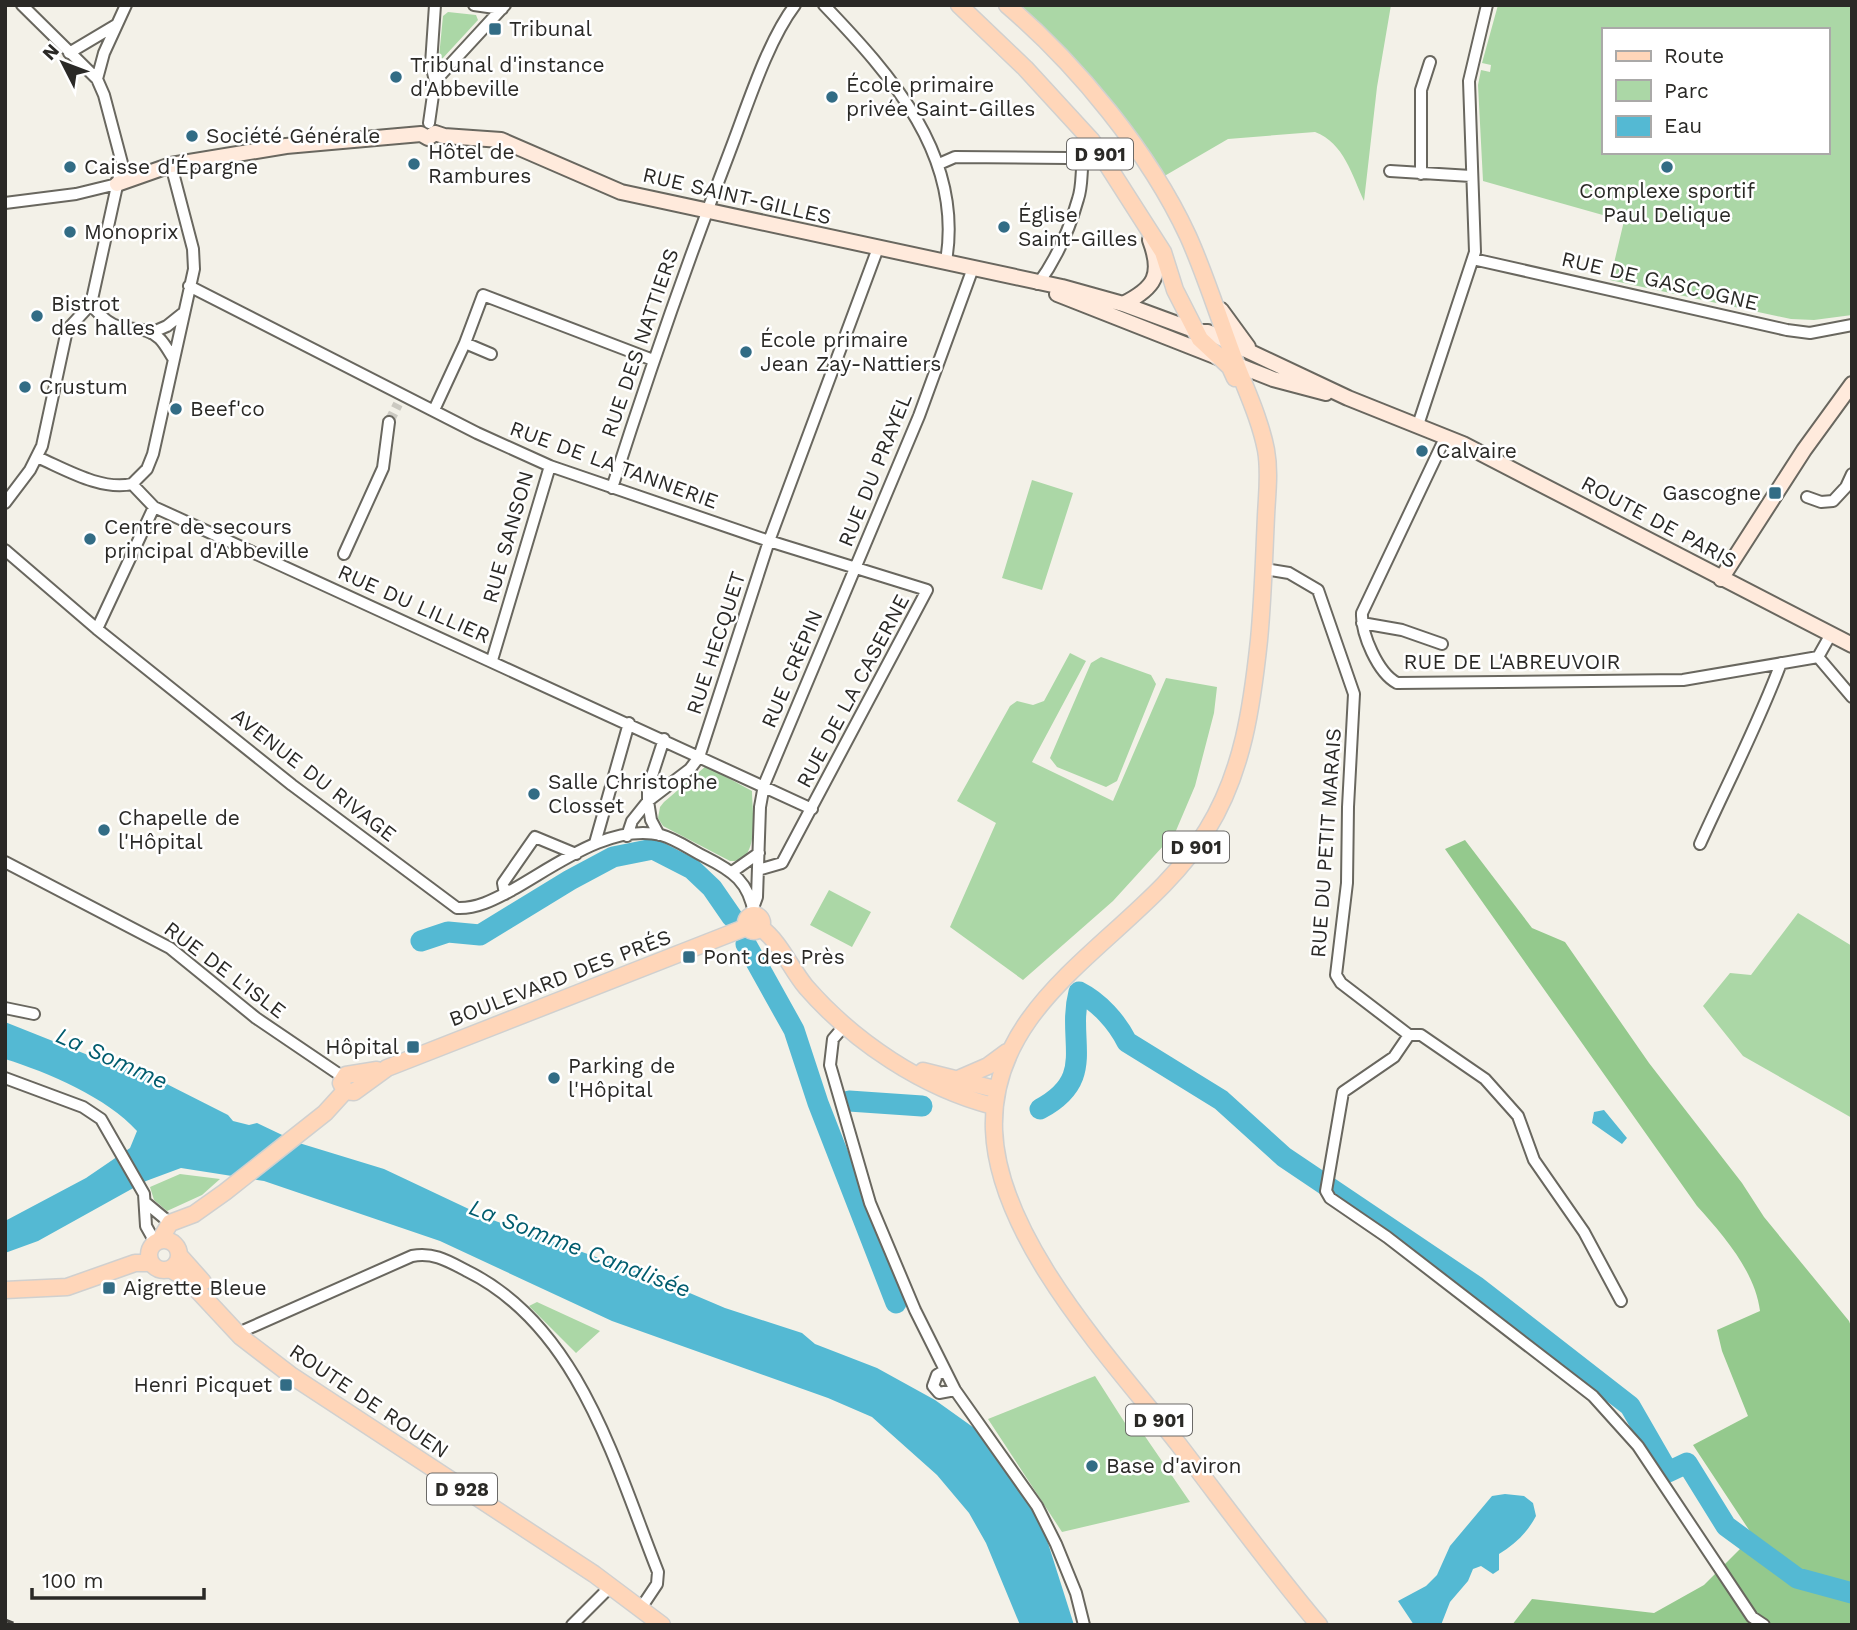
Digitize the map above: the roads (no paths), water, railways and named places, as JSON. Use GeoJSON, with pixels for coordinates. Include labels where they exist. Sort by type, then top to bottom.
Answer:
{"type":"FeatureCollection","features":[{"type":"Feature","properties":{"kind":"main road","name":"D 901"},"geometry":{"type":"LineString","coordinates":[[958,5],[1025,68],[1140,216],[1163,252],[1175,290],[1204,344],[1228,360],[1250,423],[1266,520],[1265,569],[1245,736],[1227,793],[1209,829],[1156,894],[1042,1002],[1021,1027],[1008,1051],[995,1089],[994,1137],[1001,1177],[1031,1246],[1089,1329],[1319,1625]]}},
{"type":"Feature","properties":{"kind":"main road","name":"D 901"},"geometry":{"type":"LineString","coordinates":[[1007,5],[1086,85],[1144,161],[1186,234],[1229,341]]}},
{"type":"Feature","properties":{"kind":"main road"},"geometry":{"type":"LineString","coordinates":[[1229,341],[1228,360],[1248,391],[1266,452],[1266,520]]}},
{"type":"Feature","properties":{"kind":"main road"},"geometry":{"type":"LineString","coordinates":[[754,920],[806,987],[845,1025],[883,1055],[948,1091],[993,1106]]}},
{"type":"Feature","properties":{"kind":"main road","name":"BOULEVARD DES PRÉS"},"geometry":{"type":"LineString","coordinates":[[165,1249],[194,1214],[336,1103],[351,1082],[754,920]]}},
{"type":"Feature","properties":{"kind":"main road"},"geometry":{"type":"LineString","coordinates":[[958,1079],[988,1066],[1008,1051]]}},
{"type":"Feature","properties":{"kind":"main road"},"geometry":{"type":"LineString","coordinates":[[910,1069],[995,1089]]}},
{"type":"Feature","properties":{"kind":"main road","name":"BOULEVARD DES PRÉS"},"geometry":{"type":"LineString","coordinates":[[170,1223],[194,1214]]}},
{"type":"Feature","properties":{"kind":"main road"},"geometry":{"type":"LineString","coordinates":[[116,1269],[135,1263],[151,1264],[160,1270],[170,1223]]}},
{"type":"Feature","properties":{"kind":"main road"},"geometry":{"type":"LineString","coordinates":[[5,1290],[67,1287],[165,1249]]}},
{"type":"Feature","properties":{"kind":"main road","name":"ROUTE DE ROUEN"},"geometry":{"type":"LineString","coordinates":[[165,1249],[187,1279],[262,1354],[611,1586],[662,1625]]}},
{"type":"Feature","properties":{"kind":"street"},"geometry":{"type":"LineString","coordinates":[[5,503],[37,457],[45,435],[67,330],[92,304],[122,163],[104,95],[97,79],[22,5]]}},
{"type":"Feature","properties":{"kind":"street"},"geometry":{"type":"LineString","coordinates":[[97,79],[116,24],[126,5]]}},
{"type":"Feature","properties":{"kind":"street"},"geometry":{"type":"LineString","coordinates":[[428,130],[435,81],[431,64],[435,5]]}},
{"type":"Feature","properties":{"kind":"street"},"geometry":{"type":"LineString","coordinates":[[474,5],[503,7]]}},
{"type":"Feature","properties":{"kind":"street","name":"RUE DES NATTIERS"},"geometry":{"type":"LineString","coordinates":[[612,488],[653,360],[707,211],[751,97],[794,5]]}},
{"type":"Feature","properties":{"kind":"street"},"geometry":{"type":"LineString","coordinates":[[824,5],[902,94],[939,164],[950,223],[946,261]]}},
{"type":"Feature","properties":{"kind":"street"},"geometry":{"type":"LineString","coordinates":[[1418,425],[1476,241],[1471,176],[1469,81],[1487,5]]}},
{"type":"Feature","properties":{"kind":"street"},"geometry":{"type":"LineString","coordinates":[[435,81],[503,7]]}},
{"type":"Feature","properties":{"kind":"street"},"geometry":{"type":"LineString","coordinates":[[69,53],[116,24]]}},
{"type":"Feature","properties":{"kind":"street"},"geometry":{"type":"LineString","coordinates":[[1421,174],[1422,90],[1430,62]]}},
{"type":"Feature","properties":{"kind":"street","name":"RUE SAINT-GILLES"},"geometry":{"type":"LineString","coordinates":[[117,184],[171,165],[286,146],[428,130],[444,136],[501,140],[621,191],[946,261],[1123,304],[1199,332],[1208,332],[1252,350],[1348,398],[1446,436]]}},
{"type":"Feature","properties":{"kind":"street"},"geometry":{"type":"LineString","coordinates":[[939,164],[955,157],[1068,158],[1087,147]]}},
{"type":"Feature","properties":{"kind":"street"},"geometry":{"type":"LineString","coordinates":[[1038,284],[1058,257],[1080,196],[1087,147]]}},
{"type":"Feature","properties":{"kind":"street"},"geometry":{"type":"LineString","coordinates":[[37,457],[115,486],[132,484],[147,468],[153,454],[194,269],[193,250],[171,165]]}},
{"type":"Feature","properties":{"kind":"street"},"geometry":{"type":"LineString","coordinates":[[1390,170],[1471,176]]}},
{"type":"Feature","properties":{"kind":"street"},"geometry":{"type":"LineString","coordinates":[[5,204],[76,194],[117,184]]}},
{"type":"Feature","properties":{"kind":"street"},"geometry":{"type":"LineString","coordinates":[[1123,304],[1147,290],[1155,278],[1156,256],[1140,216]]}},
{"type":"Feature","properties":{"kind":"street","name":"RUE HECQUET"},"geometry":{"type":"LineString","coordinates":[[699,757],[769,541],[878,248]]}},
{"type":"Feature","properties":{"kind":"street","name":"RUE DE GASCOGNE"},"geometry":{"type":"LineString","coordinates":[[1472,259],[1787,330],[1810,333],[1852,325]]}},
{"type":"Feature","properties":{"kind":"street","name":"RUE DU PRAYEL"},"geometry":{"type":"LineString","coordinates":[[855,568],[919,415],[974,268]]}},
{"type":"Feature","properties":{"kind":"street","name":"RUE SAINT-GILLES"},"geometry":{"type":"LineString","coordinates":[[1038,284],[1057,295],[1261,374],[1303,388],[1348,398]]}},
{"type":"Feature","properties":{"kind":"street","name":"RUE DE LA TANNERIE"},"geometry":{"type":"LineString","coordinates":[[189,286],[401,399],[434,410],[550,466],[769,541],[927,590]]}},
{"type":"Feature","properties":{"kind":"street"},"geometry":{"type":"LineString","coordinates":[[434,410],[466,343],[483,295],[653,360]]}},
{"type":"Feature","properties":{"kind":"street"},"geometry":{"type":"LineString","coordinates":[[1213,298],[1252,350]]}},
{"type":"Feature","properties":{"kind":"street"},"geometry":{"type":"LineString","coordinates":[[92,304],[103,320],[112,326],[151,333],[162,340],[173,358]]}},
{"type":"Feature","properties":{"kind":"street"},"geometry":{"type":"LineString","coordinates":[[151,333],[167,326],[182,314]]}},
{"type":"Feature","properties":{"kind":"street","name":"RUE DE GASCOGNE"},"geometry":{"type":"LineString","coordinates":[[1840,329],[1852,334]]}},
{"type":"Feature","properties":{"kind":"street"},"geometry":{"type":"LineString","coordinates":[[466,343],[491,354]]}},
{"type":"Feature","properties":{"kind":"street"},"geometry":{"type":"LineString","coordinates":[[1248,391],[1261,374]]}},
{"type":"Feature","properties":{"kind":"street"},"geometry":{"type":"LineString","coordinates":[[1721,579],[1792,467],[1852,384]]}},
{"type":"Feature","properties":{"kind":"street"},"geometry":{"type":"LineString","coordinates":[[344,554],[383,468],[389,422]]}},
{"type":"Feature","properties":{"kind":"street"},"geometry":{"type":"LineString","coordinates":[[1442,644],[1402,630],[1362,622],[1362,613],[1446,436]]}},
{"type":"Feature","properties":{"kind":"street","name":"ROUTE DE PARIS"},"geometry":{"type":"LineString","coordinates":[[1446,436],[1852,645]]}},
{"type":"Feature","properties":{"kind":"street","name":"RUE SANSON"},"geometry":{"type":"LineString","coordinates":[[492,660],[550,466]]}},
{"type":"Feature","properties":{"kind":"street"},"geometry":{"type":"LineString","coordinates":[[1807,497],[1821,502],[1833,501],[1846,487],[1852,474]]}},
{"type":"Feature","properties":{"kind":"street","name":"RUE DU LILLIER"},"geometry":{"type":"LineString","coordinates":[[132,484],[154,507],[765,785],[812,809]]}},
{"type":"Feature","properties":{"kind":"street"},"geometry":{"type":"LineString","coordinates":[[97,629],[154,507]]}},
{"type":"Feature","properties":{"kind":"street","name":"AVENUE DU RIVAGE"},"geometry":{"type":"LineString","coordinates":[[5,551],[97,629],[438,896],[457,908],[472,909],[505,894],[595,843],[627,836],[659,835]]}},
{"type":"Feature","properties":{"kind":"street","name":"RUE CRÉPIN"},"geometry":{"type":"LineString","coordinates":[[754,920],[760,807],[765,785],[855,568]]}},
{"type":"Feature","properties":{"kind":"street","name":"RUE DU PETIT MARAIS"},"geometry":{"type":"LineString","coordinates":[[1265,569],[1289,573],[1318,590],[1354,694],[1347,883],[1336,975],[1341,983],[1409,1035]]}},
{"type":"Feature","properties":{"kind":"street","name":"RUE DE LA CASERNE"},"geometry":{"type":"LineString","coordinates":[[758,870],[782,863],[927,590]]}},
{"type":"Feature","properties":{"kind":"street","name":"RUE DE L'ABREUVOIR"},"geometry":{"type":"LineString","coordinates":[[1362,622],[1369,645],[1389,680],[1397,684],[1683,680],[1818,657]]}},
{"type":"Feature","properties":{"kind":"street"},"geometry":{"type":"LineString","coordinates":[[1832,635],[1818,657],[1852,697]]}},
{"type":"Feature","properties":{"kind":"street"},"geometry":{"type":"LineString","coordinates":[[1700,844],[1739,758],[1758,726],[1781,663]]}},
{"type":"Feature","properties":{"kind":"street"},"geometry":{"type":"LineString","coordinates":[[595,843],[629,723]]}},
{"type":"Feature","properties":{"kind":"street"},"geometry":{"type":"LineString","coordinates":[[664,739],[648,788],[651,820],[659,835],[732,872],[748,889],[754,920]]}},
{"type":"Feature","properties":{"kind":"street"},"geometry":{"type":"LineString","coordinates":[[627,836],[632,821],[648,801],[690,769],[699,757]]}},
{"type":"Feature","properties":{"kind":"street"},"geometry":{"type":"LineString","coordinates":[[505,894],[503,883],[535,837],[576,854]]}},
{"type":"Feature","properties":{"kind":"street"},"geometry":{"type":"LineString","coordinates":[[732,872],[759,853]]}},
{"type":"Feature","properties":{"kind":"street","name":"RUE DE L'ISLE"},"geometry":{"type":"LineString","coordinates":[[5,862],[170,948],[256,1018],[351,1082]]}},
{"type":"Feature","properties":{"kind":"street"},"geometry":{"type":"LineString","coordinates":[[5,1008],[34,1014]]}},
{"type":"Feature","properties":{"kind":"street"},"geometry":{"type":"LineString","coordinates":[[845,1025],[834,1039],[830,1065],[870,1203],[915,1310],[956,1390],[1037,1506],[1071,1581],[1084,1625]]}},
{"type":"Feature","properties":{"kind":"street"},"geometry":{"type":"LineString","coordinates":[[1621,1301],[1584,1232],[1534,1160],[1518,1116],[1485,1079],[1421,1035],[1409,1035],[1394,1057],[1343,1092],[1326,1191],[1330,1198],[1387,1237],[1593,1396],[1638,1446],[1752,1617],[1764,1625]]}},
{"type":"Feature","properties":{"kind":"street"},"geometry":{"type":"LineString","coordinates":[[5,1078],[93,1111],[117,1141],[145,1198],[170,1223]]}},
{"type":"Feature","properties":{"kind":"street"},"geometry":{"type":"LineString","coordinates":[[145,1198],[146,1226],[165,1249]]}},
{"type":"Feature","properties":{"kind":"street"},"geometry":{"type":"LineString","coordinates":[[242,1333],[412,1256],[438,1256],[506,1293],[564,1357],[599,1428],[658,1572],[656,1584],[641,1608]]}},
{"type":"Feature","properties":{"kind":"street"},"geometry":{"type":"LineString","coordinates":[[945,1370],[937,1375],[933,1386],[939,1393],[956,1390]]}},
{"type":"Feature","properties":{"kind":"street"},"geometry":{"type":"LineString","coordinates":[[572,1625],[611,1586]]}},
{"type":"Feature","properties":{"kind":"water"},"geometry":{"type":"Polygon","coordinates":[[[5,1022],[93,1057],[145,1073],[228,1115],[233,1121],[249,1125],[257,1123],[299,1143],[384,1169],[490,1219],[652,1277],[725,1308],[802,1333],[815,1344],[877,1368],[935,1400],[984,1435],[1041,1521],[1074,1625],[1020,1625],[986,1543],[969,1513],[937,1475],[872,1417],[828,1398],[612,1321],[440,1241],[264,1181],[181,1168],[146,1181],[38,1241],[5,1253],[5,1221],[86,1178],[130,1148],[137,1131],[110,1108],[76,1087],[5,1059],[5,1022]]]}},
{"type":"Feature","properties":{"kind":"water"},"geometry":{"type":"Polygon","coordinates":[[[1604,1110],[1627,1138],[1622,1144],[1592,1123],[1594,1112],[1604,1110]]]}},
{"type":"Feature","properties":{"kind":"water"},"geometry":{"type":"Polygon","coordinates":[[[1492,1496],[1524,1496],[1533,1503],[1536,1516],[1529,1528],[1499,1554],[1499,1570],[1493,1574],[1481,1566],[1473,1569],[1468,1581],[1450,1602],[1441,1625],[1414,1625],[1398,1601],[1426,1586],[1437,1575],[1450,1546],[1492,1496]]]}},
{"type":"Feature","properties":{"kind":"waterway"},"geometry":{"type":"LineString","coordinates":[[421,941],[448,932],[480,935],[613,857],[653,849],[692,869],[712,888],[732,917]]}},
{"type":"Feature","properties":{"kind":"waterway"},"geometry":{"type":"LineString","coordinates":[[746,944],[794,1030],[818,1103],[896,1303]]}},
{"type":"Feature","properties":{"kind":"waterway"},"geometry":{"type":"LineString","coordinates":[[1040,1109],[1058,1097],[1069,1085],[1074,1072],[1079,992],[1107,1013],[1127,1042],[1221,1100],[1284,1157],[1477,1287],[1630,1406],[1668,1472],[1687,1463],[1726,1526],[1797,1578],[1852,1593]]}},
{"type":"Feature","properties":{"kind":"waterway"},"geometry":{"type":"LineString","coordinates":[[849,1101],[922,1106]]}},
{"type":"Feature","properties":{"kind":"tunnel"},"geometry":{"type":"LineString","coordinates":[[389,422],[398,404]]}},
{"type":"Feature","properties":{"kind":"railway"},"geometry":{"type":"LineString","coordinates":[[5,1620],[17,1625]]}},
{"type":"Feature","properties":{"kind":"place","name":"Tribunal"},"geometry":{"type":"Point","coordinates":[495,29]}},
{"type":"Feature","properties":{"kind":"place","name":"Tribunal d'instance d'Abbeville"},"geometry":{"type":"Point","coordinates":[396,77]}},
{"type":"Feature","properties":{"kind":"place","name":"École primaire privée Saint-Gilles"},"geometry":{"type":"Point","coordinates":[832,97]}},
{"type":"Feature","properties":{"kind":"place","name":"Société Générale"},"geometry":{"type":"Point","coordinates":[192,136]}},
{"type":"Feature","properties":{"kind":"place","name":"Hôtel de Rambures"},"geometry":{"type":"Point","coordinates":[414,164]}},
{"type":"Feature","properties":{"kind":"place","name":"Caisse d'Épargne"},"geometry":{"type":"Point","coordinates":[70,167]}},
{"type":"Feature","properties":{"kind":"place","name":"Complexe sportif Paul Delique"},"geometry":{"type":"Point","coordinates":[1667,167]}},
{"type":"Feature","properties":{"kind":"place","name":"Église Saint-Gilles"},"geometry":{"type":"Point","coordinates":[1004,227]}},
{"type":"Feature","properties":{"kind":"place","name":"Monoprix"},"geometry":{"type":"Point","coordinates":[70,232]}},
{"type":"Feature","properties":{"kind":"place","name":"Bistrot des halles"},"geometry":{"type":"Point","coordinates":[37,316]}},
{"type":"Feature","properties":{"kind":"place","name":"École primaire Jean Zay-Nattiers"},"geometry":{"type":"Point","coordinates":[746,352]}},
{"type":"Feature","properties":{"kind":"place","name":"Crustum"},"geometry":{"type":"Point","coordinates":[25,387]}},
{"type":"Feature","properties":{"kind":"place","name":"Beef'co"},"geometry":{"type":"Point","coordinates":[176,409]}},
{"type":"Feature","properties":{"kind":"place","name":"Calvaire"},"geometry":{"type":"Point","coordinates":[1422,451]}},
{"type":"Feature","properties":{"kind":"place","name":"Gascogne"},"geometry":{"type":"Point","coordinates":[1775,493]}},
{"type":"Feature","properties":{"kind":"place","name":"Centre de secours principal d'Abbeville"},"geometry":{"type":"Point","coordinates":[90,539]}},
{"type":"Feature","properties":{"kind":"place","name":"Salle Christophe Closset"},"geometry":{"type":"Point","coordinates":[534,794]}},
{"type":"Feature","properties":{"kind":"place","name":"Chapelle de l'Hôpital"},"geometry":{"type":"Point","coordinates":[104,830]}},
{"type":"Feature","properties":{"kind":"place","name":"Pont des Près"},"geometry":{"type":"Point","coordinates":[689,957]}},
{"type":"Feature","properties":{"kind":"place","name":"Hôpital"},"geometry":{"type":"Point","coordinates":[413,1047]}},
{"type":"Feature","properties":{"kind":"place","name":"Parking de l'Hôpital"},"geometry":{"type":"Point","coordinates":[554,1078]}},
{"type":"Feature","properties":{"kind":"place","name":"Aigrette Bleue"},"geometry":{"type":"Point","coordinates":[109,1288]}},
{"type":"Feature","properties":{"kind":"place","name":"Henri Picquet"},"geometry":{"type":"Point","coordinates":[286,1385]}},
{"type":"Feature","properties":{"kind":"place","name":"Base d'aviron"},"geometry":{"type":"Point","coordinates":[1092,1466]}},
{"type":"Feature","properties":{"kind":"water label","name":"La Somme"},"geometry":{"type":"Point","coordinates":[112,1058]}},
{"type":"Feature","properties":{"kind":"water label","name":"La Somme Canalisée"},"geometry":{"type":"Point","coordinates":[580,1248]}}]}
